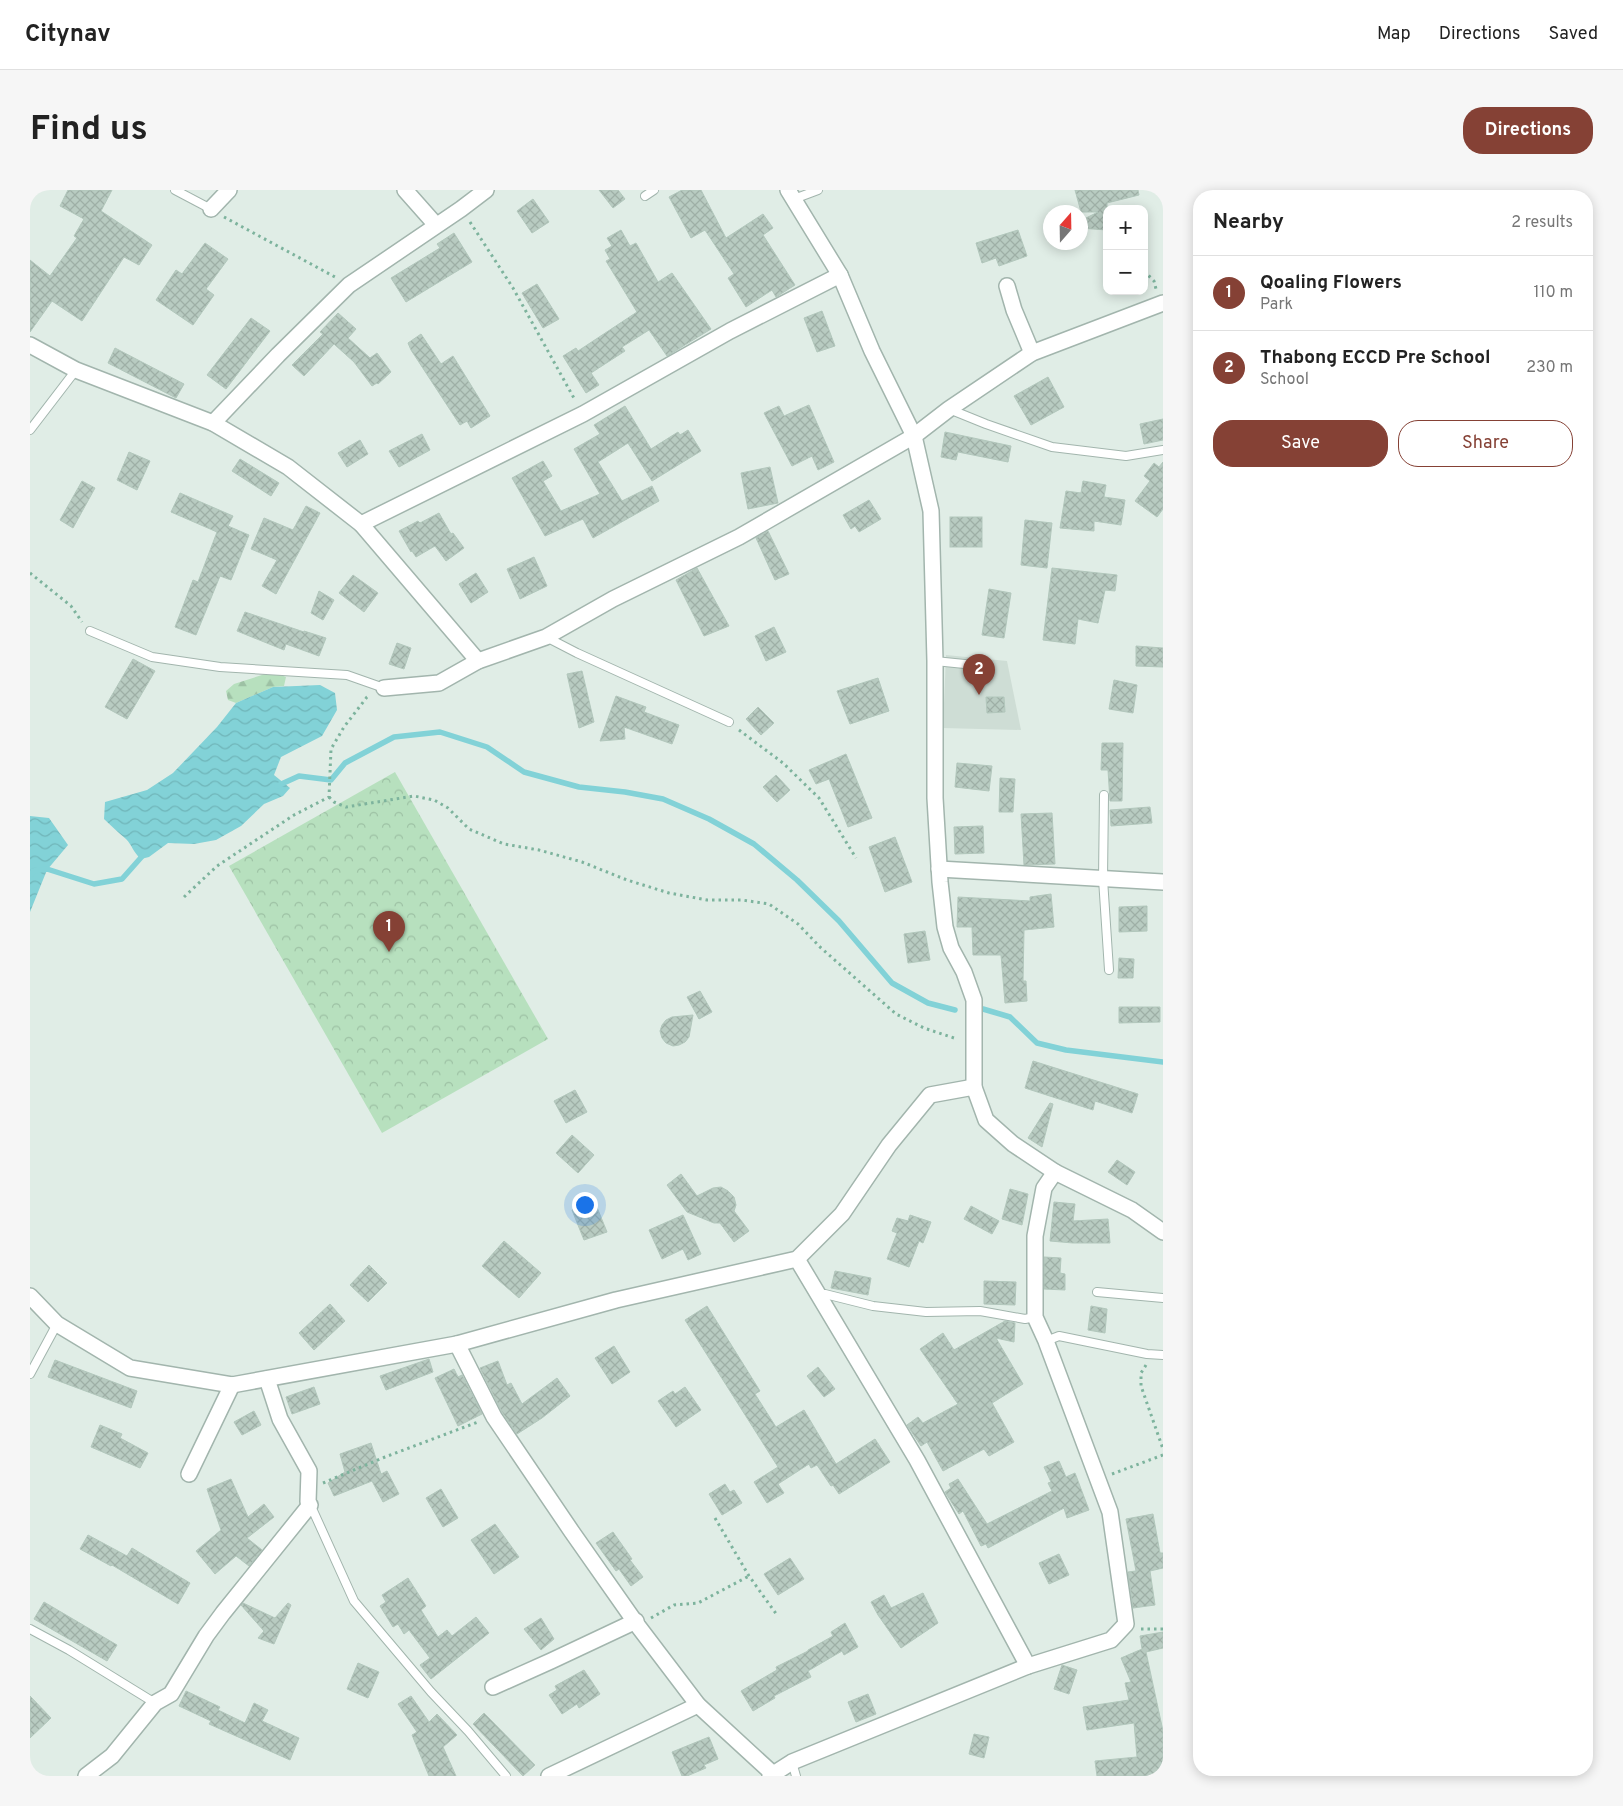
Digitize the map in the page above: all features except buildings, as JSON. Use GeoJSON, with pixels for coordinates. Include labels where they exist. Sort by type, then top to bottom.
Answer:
{"type":"FeatureCollection","features":[{"type":"Feature","properties":{"kind":"street"},"geometry":{"type":"LineString","coordinates":[[211,209],[228,190]]}},
{"type":"Feature","properties":{"kind":"street"},"geometry":{"type":"LineString","coordinates":[[405,190],[436,225]]}},
{"type":"Feature","properties":{"kind":"street"},"geometry":{"type":"LineString","coordinates":[[214,423],[278,355],[349,285],[486,190]]}},
{"type":"Feature","properties":{"kind":"street"},"geometry":{"type":"LineString","coordinates":[[791,194],[840,275],[872,350],[914,436],[931,512],[935,661],[935,798],[940,869],[945,927],[951,948],[964,972],[974,1000],[974,1088],[986,1120],[1013,1144],[1055,1172],[1132,1210],[1163,1232]]}},
{"type":"Feature","properties":{"kind":"street"},"geometry":{"type":"LineString","coordinates":[[361,524],[583,414],[730,332],[840,275]]}},
{"type":"Feature","properties":{"kind":"street"},"geometry":{"type":"LineString","coordinates":[[1007,286],[1014,310],[1032,353]]}},
{"type":"Feature","properties":{"kind":"street"},"geometry":{"type":"LineString","coordinates":[[384,688],[439,682],[478,661],[546,636],[613,599],[739,537],[914,436],[949,409],[1032,353],[1161,304]]}},
{"type":"Feature","properties":{"kind":"street"},"geometry":{"type":"LineString","coordinates":[[30,344],[76,370],[214,423],[288,467],[361,524],[478,661]]}},
{"type":"Feature","properties":{"kind":"street"},"geometry":{"type":"LineString","coordinates":[[940,869],[1163,882]]}},
{"type":"Feature","properties":{"kind":"street"},"geometry":{"type":"LineString","coordinates":[[30,1296],[57,1324],[130,1368],[232,1385],[457,1344],[616,1300],[796,1259],[842,1214],[889,1145],[930,1095],[974,1088]]}},
{"type":"Feature","properties":{"kind":"street"},"geometry":{"type":"LineString","coordinates":[[457,1344],[494,1417],[572,1532],[698,1706],[771,1775],[794,1769],[1028,1666],[1111,1640],[1126,1624],[1110,1512],[1046,1341],[1035,1317],[1036,1236],[1044,1188],[1055,1172]]}},
{"type":"Feature","properties":{"kind":"street"},"geometry":{"type":"LineString","coordinates":[[796,1259],[917,1460],[1028,1666]]}},
{"type":"Feature","properties":{"kind":"street"},"geometry":{"type":"LineString","coordinates":[[86,1776],[112,1756],[155,1703],[171,1694],[222,1613],[309,1498],[309,1471],[280,1419],[267,1379]]}},
{"type":"Feature","properties":{"kind":"street"},"geometry":{"type":"LineString","coordinates":[[189,1474],[232,1385]]}},
{"type":"Feature","properties":{"kind":"street"},"geometry":{"type":"LineString","coordinates":[[493,1687],[637,1623]]}},
{"type":"Feature","properties":{"kind":"street"},"geometry":{"type":"LineString","coordinates":[[549,1776],[698,1706]]}},
{"type":"Feature","properties":{"kind":"lane"},"geometry":{"type":"LineString","coordinates":[[175,190],[211,209]]}},
{"type":"Feature","properties":{"kind":"lane"},"geometry":{"type":"LineString","coordinates":[[646,196],[654,190]]}},
{"type":"Feature","properties":{"kind":"lane"},"geometry":{"type":"LineString","coordinates":[[791,194],[818,190]]}},
{"type":"Feature","properties":{"kind":"lane"},"geometry":{"type":"LineString","coordinates":[[30,430],[76,370]]}},
{"type":"Feature","properties":{"kind":"lane"},"geometry":{"type":"LineString","coordinates":[[949,409],[1052,447],[1126,456],[1163,450]]}},
{"type":"Feature","properties":{"kind":"lane"},"geometry":{"type":"LineString","coordinates":[[90,631],[152,657],[220,667],[347,675],[384,688]]}},
{"type":"Feature","properties":{"kind":"lane"},"geometry":{"type":"LineString","coordinates":[[546,636],[577,653],[729,722]]}},
{"type":"Feature","properties":{"kind":"lane"},"geometry":{"type":"LineString","coordinates":[[935,661],[984,666]]}},
{"type":"Feature","properties":{"kind":"lane"},"geometry":{"type":"LineString","coordinates":[[1104,795],[1103,879],[1109,970]]}},
{"type":"Feature","properties":{"kind":"lane"},"geometry":{"type":"LineString","coordinates":[[1098,1292],[1163,1298]]}},
{"type":"Feature","properties":{"kind":"lane"},"geometry":{"type":"LineString","coordinates":[[823,1301],[825,1294],[873,1306],[926,1312],[980,1311],[1026,1319],[1035,1317]]}},
{"type":"Feature","properties":{"kind":"lane"},"geometry":{"type":"LineString","coordinates":[[30,1374],[57,1324]]}},
{"type":"Feature","properties":{"kind":"lane"},"geometry":{"type":"LineString","coordinates":[[1046,1341],[1059,1336],[1154,1355],[1163,1355]]}},
{"type":"Feature","properties":{"kind":"lane"},"geometry":{"type":"LineString","coordinates":[[309,1498],[354,1601],[431,1692],[468,1731],[506,1776]]}},
{"type":"Feature","properties":{"kind":"lane"},"geometry":{"type":"LineString","coordinates":[[30,1629],[69,1650],[155,1703]]}},
{"type":"Feature","properties":{"kind":"path"},"geometry":{"type":"LineString","coordinates":[[211,209],[349,285]]}},
{"type":"Feature","properties":{"kind":"path"},"geometry":{"type":"LineString","coordinates":[[461,209],[513,288],[583,414]]}},
{"type":"Feature","properties":{"kind":"path"},"geometry":{"type":"LineString","coordinates":[[1148,275],[1154,282],[1161,304]]}},
{"type":"Feature","properties":{"kind":"path"},"geometry":{"type":"LineString","coordinates":[[30,573],[71,606],[90,631]]}},
{"type":"Feature","properties":{"kind":"path"},"geometry":{"type":"LineString","coordinates":[[384,688],[367,697],[344,727],[332,749],[329,797],[334,802],[346,807],[414,796],[434,800],[448,808],[469,829],[504,844],[540,850],[582,862],[627,880],[669,893],[707,900],[742,900],[769,904],[798,924],[820,947],[896,1014],[931,1030],[974,1043]]}},
{"type":"Feature","properties":{"kind":"path"},"geometry":{"type":"LineString","coordinates":[[729,722],[783,764],[819,798],[856,858]]}},
{"type":"Feature","properties":{"kind":"path"},"geometry":{"type":"LineString","coordinates":[[184,897],[216,866],[294,815],[329,797]]}},
{"type":"Feature","properties":{"kind":"path"},"geometry":{"type":"LineString","coordinates":[[1154,1355],[1141,1372],[1141,1386],[1163,1449]]}},
{"type":"Feature","properties":{"kind":"path"},"geometry":{"type":"LineString","coordinates":[[309,1498],[330,1481],[384,1457],[494,1417]]}},
{"type":"Feature","properties":{"kind":"path"},"geometry":{"type":"LineString","coordinates":[[1098,1480],[1163,1454]]}},
{"type":"Feature","properties":{"kind":"path"},"geometry":{"type":"LineString","coordinates":[[715,1518],[749,1576],[777,1615]]}},
{"type":"Feature","properties":{"kind":"path"},"geometry":{"type":"LineString","coordinates":[[637,1623],[674,1605],[698,1603],[749,1576]]}},
{"type":"Feature","properties":{"kind":"path"},"geometry":{"type":"LineString","coordinates":[[1126,1624],[1137,1629],[1163,1629]]}},
{"type":"Feature","properties":{"kind":"shaded area"},"geometry":{"type":"Polygon","coordinates":[[[946,655],[1007,661],[1021,730],[943,728],[946,655]]]}},
{"type":"Feature","properties":{"kind":"green space"},"geometry":{"type":"Polygon","coordinates":[[[265,674],[278,674],[286,677],[284,686],[273,687],[236,703],[228,700],[226,691],[234,684],[265,674]]]}},
{"type":"Feature","properties":{"kind":"green space"},"geometry":{"type":"Polygon","coordinates":[[[395,772],[548,1039],[382,1133],[229,866],[395,772]]]}},
{"type":"Feature","properties":{"kind":"water"},"geometry":{"type":"Polygon","coordinates":[[[320,685],[335,693],[337,710],[322,736],[281,757],[274,775],[290,788],[283,796],[264,804],[241,826],[216,840],[194,844],[168,843],[149,857],[141,859],[126,839],[104,819],[105,802],[147,790],[173,773],[217,727],[236,703],[273,687],[320,685]]]}},
{"type":"Feature","properties":{"kind":"water"},"geometry":{"type":"Polygon","coordinates":[[[30,816],[49,818],[68,845],[47,870],[30,912],[30,816]]]}},
{"type":"Feature","properties":{"kind":"waterway"},"geometry":{"type":"LineString","coordinates":[[277,786],[299,776],[331,780],[345,763],[394,737],[440,732],[487,747],[524,772],[579,787],[625,792],[663,799],[709,819],[754,844],[797,880],[839,921],[892,983],[928,1003],[955,1010]]}},
{"type":"Feature","properties":{"kind":"waterway"},"geometry":{"type":"LineString","coordinates":[[30,876],[33,871],[47,869],[94,884],[122,879],[145,853]]}},
{"type":"Feature","properties":{"kind":"waterway"},"geometry":{"type":"LineString","coordinates":[[983,1009],[1010,1017],[1037,1043],[1066,1050],[1163,1062]]}},
{"type":"Feature","properties":{"kind":"place","name":"Thabong ECCD Pre School"},"geometry":{"type":"Point","coordinates":[979,695]}},
{"type":"Feature","properties":{"kind":"place","name":"Qoaling Flowers"},"geometry":{"type":"Point","coordinates":[389,952]}}]}
